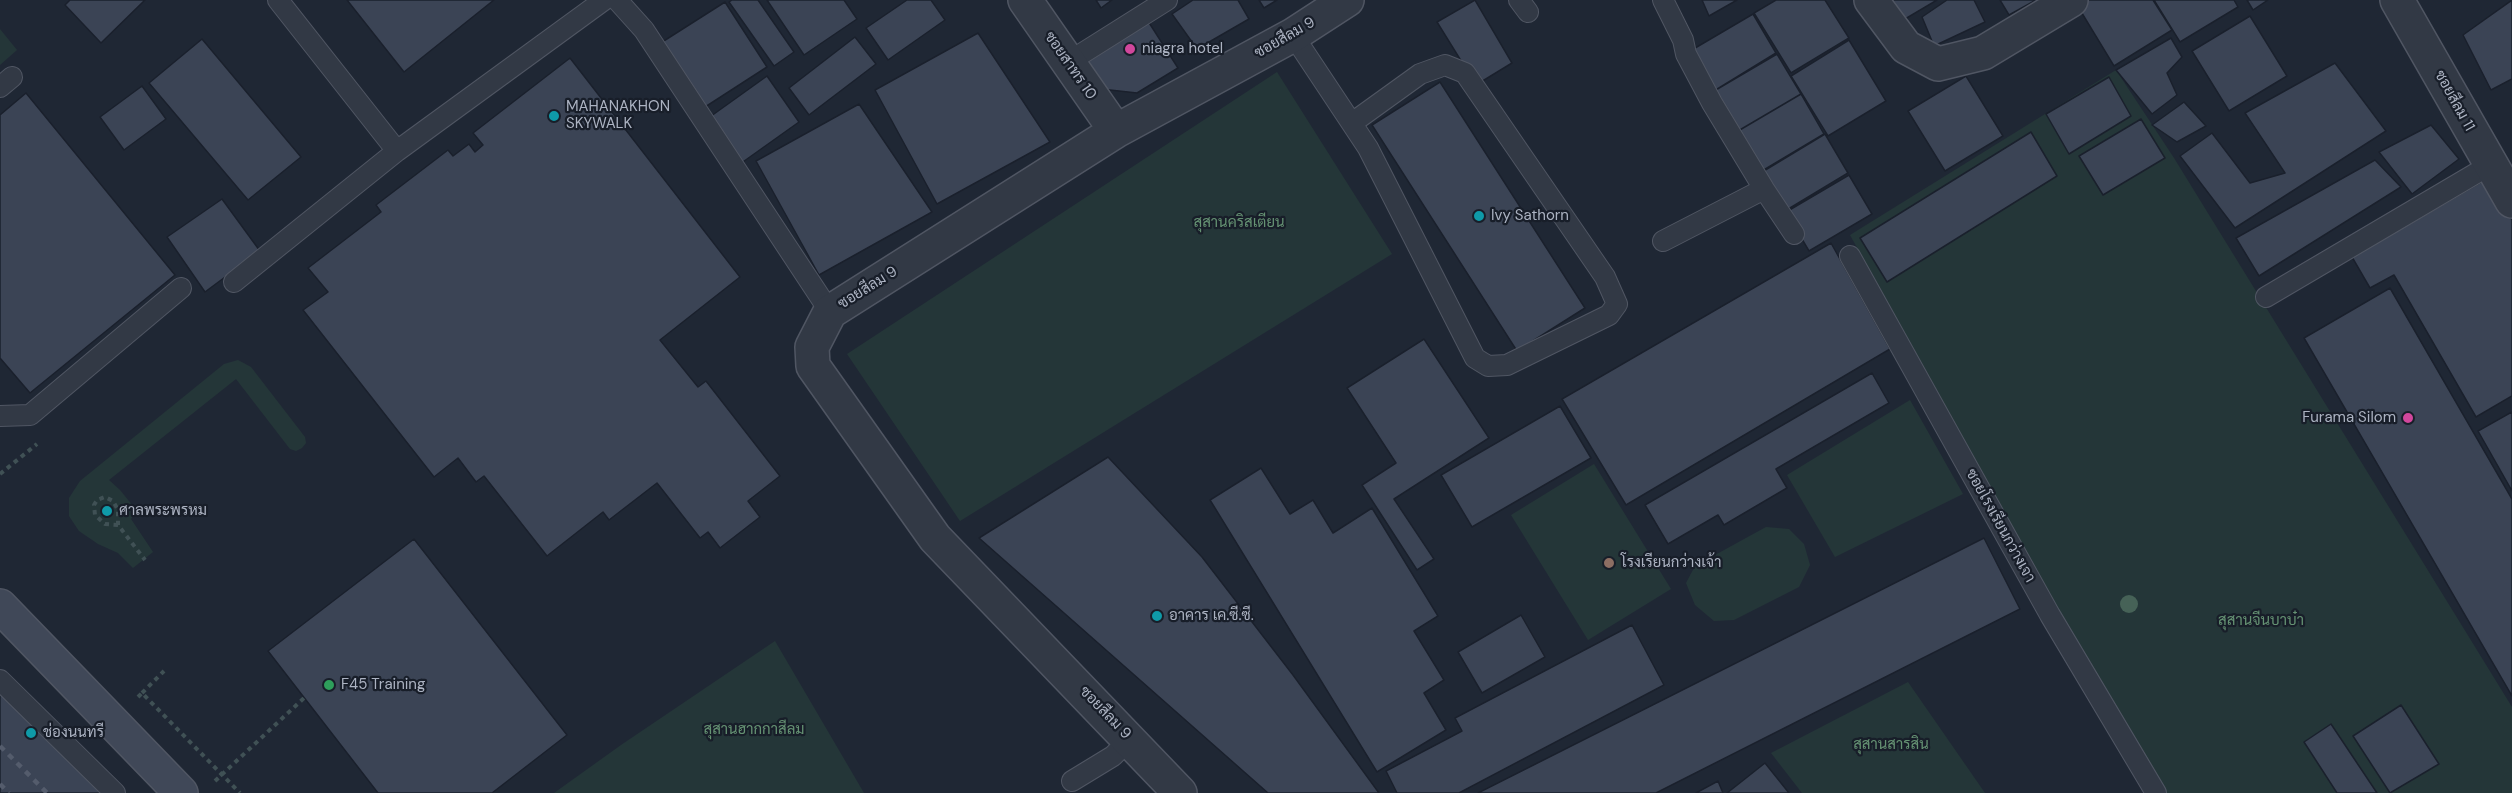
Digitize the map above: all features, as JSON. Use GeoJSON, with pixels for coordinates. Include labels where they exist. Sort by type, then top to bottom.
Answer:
{"type":"FeatureCollection","features":[{"type":"Feature","properties":{"kind":"main road"},"geometry":{"type":"LineString","coordinates":[[0,606],[181,793]]}},
{"type":"Feature","properties":{"kind":"street","name":"ซอยสาทร 10"},"geometry":{"type":"LineString","coordinates":[[1025,0],[1116,131]]}},
{"type":"Feature","properties":{"kind":"street","name":"ซอยสีลม 9"},"geometry":{"type":"LineString","coordinates":[[1180,793],[935,538],[813,366],[812,347],[830,312],[1116,131],[1293,35],[1347,0]]}},
{"type":"Feature","properties":{"kind":"street"},"geometry":{"type":"LineString","coordinates":[[1871,0],[1906,47],[1938,64],[1983,53],[2071,0]]}},
{"type":"Feature","properties":{"kind":"street","name":"ซอยสีลม 11"},"geometry":{"type":"LineString","coordinates":[[2397,0],[2512,201]]}},
{"type":"Feature","properties":{"kind":"lane"},"geometry":{"type":"LineString","coordinates":[[278,0],[397,151]]}},
{"type":"Feature","properties":{"kind":"lane"},"geometry":{"type":"LineString","coordinates":[[234,282],[397,151],[604,0]]}},
{"type":"Feature","properties":{"kind":"lane"},"geometry":{"type":"LineString","coordinates":[[617,0],[644,30],[830,312]]}},
{"type":"Feature","properties":{"kind":"lane"},"geometry":{"type":"LineString","coordinates":[[1067,63],[1167,0]]}},
{"type":"Feature","properties":{"kind":"lane"},"geometry":{"type":"LineString","coordinates":[[1663,0],[1683,40],[1686,54],[1764,189],[1794,234]]}},
{"type":"Feature","properties":{"kind":"lane"},"geometry":{"type":"LineString","coordinates":[[1293,35],[1368,148],[1475,358],[1488,366],[1507,365],[1609,315],[1617,304],[1605,277],[1465,73],[1445,65],[1420,74],[1352,123]]}},
{"type":"Feature","properties":{"kind":"lane"},"geometry":{"type":"LineString","coordinates":[[2266,297],[2490,165]]}},
{"type":"Feature","properties":{"kind":"lane"},"geometry":{"type":"LineString","coordinates":[[1663,241],[1764,189]]}},
{"type":"Feature","properties":{"kind":"lane","name":"ซอยโรงเรียนกว่างเจา"},"geometry":{"type":"LineString","coordinates":[[1850,256],[2050,615],[2156,793]]}},
{"type":"Feature","properties":{"kind":"lane"},"geometry":{"type":"LineString","coordinates":[[5,420],[30,415],[181,288]]}},
{"type":"Feature","properties":{"kind":"lane"},"geometry":{"type":"LineString","coordinates":[[0,680],[115,793]]}},
{"type":"Feature","properties":{"kind":"lane"},"geometry":{"type":"LineString","coordinates":[[1072,781],[1113,756],[1130,739]]}},
{"type":"Feature","properties":{"kind":"path"},"geometry":{"type":"LineString","coordinates":[[118,525],[105,524],[95,515],[94,505],[97,500],[105,497],[113,501],[118,510],[118,525],[145,560]]}},
{"type":"Feature","properties":{"kind":"path"},"geometry":{"type":"LineString","coordinates":[[136,700],[164,671]]}},
{"type":"Feature","properties":{"kind":"path"},"geometry":{"type":"LineString","coordinates":[[142,693],[240,793]]}},
{"type":"Feature","properties":{"kind":"path"},"geometry":{"type":"LineString","coordinates":[[221,774],[304,698]]}},
{"type":"Feature","properties":{"kind":"green space"},"geometry":{"type":"Polygon","coordinates":[[[0,29],[17,50],[0,65],[0,29]]]}},
{"type":"Feature","properties":{"kind":"green space","name":"สุสานจีนบาบ๋า"},"geometry":{"type":"Polygon","coordinates":[[[2116,70],[2174,158],[2512,707],[2512,793],[2167,793],[2058,609],[1850,235],[2116,70]]]}},
{"type":"Feature","properties":{"kind":"green space","name":"สุสานคริสเตียน"},"geometry":{"type":"Polygon","coordinates":[[[1277,72],[1392,254],[960,521],[847,354],[1277,72]]]}},
{"type":"Feature","properties":{"kind":"green space"},"geometry":{"type":"Polygon","coordinates":[[[238,360],[251,367],[305,437],[306,443],[302,448],[296,451],[290,449],[236,379],[109,480],[133,506],[135,513],[131,519],[153,552],[133,568],[118,553],[98,544],[79,531],[69,516],[69,498],[80,481],[224,364],[238,360]]]}},
{"type":"Feature","properties":{"kind":"green space"},"geometry":{"type":"Polygon","coordinates":[[[1910,400],[1963,494],[1835,557],[1787,475],[1910,400]]]}},
{"type":"Feature","properties":{"kind":"green space"},"geometry":{"type":"Polygon","coordinates":[[[1594,464],[1671,589],[1588,640],[1511,515],[1594,464]]]}},
{"type":"Feature","properties":{"kind":"green space"},"geometry":{"type":"Polygon","coordinates":[[[1766,527],[1789,529],[1804,544],[1810,565],[1799,587],[1734,620],[1714,621],[1695,605],[1686,583],[1695,566],[1766,527]]]}},
{"type":"Feature","properties":{"kind":"green space","name":"สุสานฮากกาสีลม"},"geometry":{"type":"Polygon","coordinates":[[[775,641],[864,793],[554,793],[621,745],[775,641]]]}},
{"type":"Feature","properties":{"kind":"green space","name":"สุสานสารสิน"},"geometry":{"type":"Polygon","coordinates":[[[1908,682],[1985,793],[1802,793],[1771,753],[1908,682]]]}},
{"type":"Feature","properties":{"kind":"building"},"geometry":{"type":"Polygon","coordinates":[[[70,0],[145,0],[101,43],[65,5],[70,0]]]}},
{"type":"Feature","properties":{"kind":"building"},"geometry":{"type":"Polygon","coordinates":[[[347,0],[494,0],[404,72],[347,0]]]}},
{"type":"Feature","properties":{"kind":"building"},"geometry":{"type":"Polygon","coordinates":[[[758,0],[794,52],[774,66],[729,2],[758,0]]]}},
{"type":"Feature","properties":{"kind":"building"},"geometry":{"type":"Polygon","coordinates":[[[767,0],[844,0],[857,19],[804,55],[767,0]]]}},
{"type":"Feature","properties":{"kind":"building"},"geometry":{"type":"Polygon","coordinates":[[[907,0],[931,0],[945,20],[888,60],[866,28],[907,0]]]}},
{"type":"Feature","properties":{"kind":"building"},"geometry":{"type":"Polygon","coordinates":[[[1096,0],[1112,0],[1101,8],[1096,0]]]}},
{"type":"Feature","properties":{"kind":"building"},"geometry":{"type":"Polygon","coordinates":[[[1193,0],[1238,0],[1249,19],[1197,49],[1172,14],[1193,0]]]}},
{"type":"Feature","properties":{"kind":"building"},"geometry":{"type":"Polygon","coordinates":[[[1259,0],[1277,0],[1264,8],[1259,0]]]}},
{"type":"Feature","properties":{"kind":"building"},"geometry":{"type":"Polygon","coordinates":[[[1475,0],[1512,63],[1476,85],[1437,22],[1475,0]]]}},
{"type":"Feature","properties":{"kind":"building"},"geometry":{"type":"Polygon","coordinates":[[[1702,0],[1737,0],[1709,16],[1702,0]]]}},
{"type":"Feature","properties":{"kind":"building"},"geometry":{"type":"Polygon","coordinates":[[[1776,0],[1825,0],[1849,38],[1791,73],[1754,13],[1776,0]]]}},
{"type":"Feature","properties":{"kind":"building"},"geometry":{"type":"Polygon","coordinates":[[[1886,0],[1937,0],[1900,22],[1886,0]]]}},
{"type":"Feature","properties":{"kind":"building"},"geometry":{"type":"Polygon","coordinates":[[[1947,0],[1974,0],[1985,22],[1934,46],[1922,17],[1947,0]]]}},
{"type":"Feature","properties":{"kind":"building"},"geometry":{"type":"Polygon","coordinates":[[[2000,0],[2036,0],[2009,15],[2000,0]]]}},
{"type":"Feature","properties":{"kind":"building"},"geometry":{"type":"Polygon","coordinates":[[[2085,0],[2153,0],[2172,30],[2114,66],[2077,5],[2085,0]]]}},
{"type":"Feature","properties":{"kind":"building"},"geometry":{"type":"Polygon","coordinates":[[[2154,0],[2234,0],[2238,7],[2180,42],[2154,0]]]}},
{"type":"Feature","properties":{"kind":"building"},"geometry":{"type":"Polygon","coordinates":[[[2247,0],[2268,0],[2253,10],[2247,0]]]}},
{"type":"Feature","properties":{"kind":"building"},"geometry":{"type":"Polygon","coordinates":[[[2512,0],[2512,79],[2491,90],[2463,35],[2512,0]]]}},
{"type":"Feature","properties":{"kind":"building"},"geometry":{"type":"Polygon","coordinates":[[[725,2],[767,67],[702,109],[659,44],[725,2]]]}},
{"type":"Feature","properties":{"kind":"building"},"geometry":{"type":"Polygon","coordinates":[[[1753,14],[1776,53],[1714,91],[1690,51],[1753,14]]]}},
{"type":"Feature","properties":{"kind":"building"},"geometry":{"type":"Polygon","coordinates":[[[2250,16],[2287,76],[2229,111],[2192,51],[2250,16]]]}},
{"type":"Feature","properties":{"kind":"building"},"geometry":{"type":"Polygon","coordinates":[[[1148,21],[1178,68],[1137,93],[1101,89],[1084,61],[1148,21]]]}},
{"type":"Feature","properties":{"kind":"building"},"geometry":{"type":"Polygon","coordinates":[[[978,33],[1050,142],[937,204],[875,90],[978,33]]]}},
{"type":"Feature","properties":{"kind":"building"},"geometry":{"type":"Polygon","coordinates":[[[855,37],[876,64],[809,115],[789,88],[855,37]]]}},
{"type":"Feature","properties":{"kind":"building"},"geometry":{"type":"Polygon","coordinates":[[[2171,38],[2182,57],[2167,73],[2177,95],[2152,114],[2116,70],[2171,38]]]}},
{"type":"Feature","properties":{"kind":"building"},"geometry":{"type":"Polygon","coordinates":[[[202,39],[301,157],[248,200],[149,83],[202,39]]]}},
{"type":"Feature","properties":{"kind":"building"},"geometry":{"type":"Polygon","coordinates":[[[1849,40],[1886,101],[1828,136],[1791,76],[1849,40]]]}},
{"type":"Feature","properties":{"kind":"building"},"geometry":{"type":"Polygon","coordinates":[[[1777,54],[1801,94],[1738,131],[1714,91],[1777,54]]]}},
{"type":"Feature","properties":{"kind":"building"},"geometry":{"type":"Polygon","coordinates":[[[570,58],[740,277],[660,340],[698,387],[706,381],[780,476],[748,501],[760,517],[720,548],[708,532],[700,538],[657,483],[609,520],[603,512],[547,556],[484,476],[476,482],[458,458],[434,477],[303,310],[328,292],[308,268],[381,212],[376,205],[448,150],[453,156],[469,144],[475,152],[483,145],[473,133],[570,58]]]}},
{"type":"Feature","properties":{"kind":"building"},"geometry":{"type":"Polygon","coordinates":[[[2335,63],[2386,131],[2235,228],[2180,156],[2212,133],[2250,183],[2285,173],[2245,113],[2335,63]]]}},
{"type":"Feature","properties":{"kind":"building"},"geometry":{"type":"Polygon","coordinates":[[[767,76],[799,122],[740,164],[707,119],[767,76]]]}},
{"type":"Feature","properties":{"kind":"building"},"geometry":{"type":"Polygon","coordinates":[[[1966,76],[2003,136],[1945,171],[1908,111],[1966,76]]]}},
{"type":"Feature","properties":{"kind":"building"},"geometry":{"type":"Polygon","coordinates":[[[2109,77],[2131,116],[2069,154],[2046,114],[2109,77]]]}},
{"type":"Feature","properties":{"kind":"building","name":"Ivy Sathorn"},"geometry":{"type":"Polygon","coordinates":[[[1440,82],[1585,308],[1517,351],[1372,125],[1440,82]]]}},
{"type":"Feature","properties":{"kind":"building"},"geometry":{"type":"Polygon","coordinates":[[[142,86],[166,119],[124,150],[100,117],[142,86]]]}},
{"type":"Feature","properties":{"kind":"building"},"geometry":{"type":"Polygon","coordinates":[[[26,93],[175,275],[30,393],[0,358],[0,115],[26,93]]]}},
{"type":"Feature","properties":{"kind":"building"},"geometry":{"type":"Polygon","coordinates":[[[1801,94],[1824,134],[1762,171],[1738,131],[1801,94]]]}},
{"type":"Feature","properties":{"kind":"building"},"geometry":{"type":"Polygon","coordinates":[[[2184,102],[2206,126],[2177,142],[2152,125],[2184,102]]]}},
{"type":"Feature","properties":{"kind":"building"},"geometry":{"type":"Polygon","coordinates":[[[859,104],[932,212],[819,275],[756,161],[859,104]]]}},
{"type":"Feature","properties":{"kind":"building"},"geometry":{"type":"Polygon","coordinates":[[[2141,119],[2165,158],[2103,195],[2079,156],[2141,119]]]}},
{"type":"Feature","properties":{"kind":"building"},"geometry":{"type":"Polygon","coordinates":[[[2431,125],[2459,159],[2412,194],[2379,152],[2431,125]]]}},
{"type":"Feature","properties":{"kind":"building"},"geometry":{"type":"Polygon","coordinates":[[[2031,132],[2057,176],[1887,282],[1860,238],[2031,132]]]}},
{"type":"Feature","properties":{"kind":"building"},"geometry":{"type":"Polygon","coordinates":[[[1825,134],[1848,173],[1785,211],[1762,172],[1825,134]]]}},
{"type":"Feature","properties":{"kind":"building"},"geometry":{"type":"Polygon","coordinates":[[[2375,160],[2401,187],[2259,276],[2236,238],[2375,160]]]}},
{"type":"Feature","properties":{"kind":"building"},"geometry":{"type":"Polygon","coordinates":[[[1849,175],[1872,214],[1809,251],[1786,212],[1849,175]]]}},
{"type":"Feature","properties":{"kind":"building"},"geometry":{"type":"Polygon","coordinates":[[[2488,178],[2512,220],[2512,396],[2476,417],[2394,275],[2370,288],[2352,257],[2488,178]]]}},
{"type":"Feature","properties":{"kind":"building"},"geometry":{"type":"Polygon","coordinates":[[[222,199],[260,251],[205,292],[167,237],[222,199]]]}},
{"type":"Feature","properties":{"kind":"building"},"geometry":{"type":"Polygon","coordinates":[[[1831,243],[1890,349],[1626,505],[1562,399],[1831,243]]]}},
{"type":"Feature","properties":{"kind":"building","name":"Furama Silom"},"geometry":{"type":"Polygon","coordinates":[[[2390,288],[2512,499],[2512,696],[2304,338],[2390,288]]]}},
{"type":"Feature","properties":{"kind":"building"},"geometry":{"type":"Polygon","coordinates":[[[1424,339],[1489,438],[1394,499],[1434,559],[1417,570],[1362,485],[1396,463],[1347,388],[1424,339]]]}},
{"type":"Feature","properties":{"kind":"building"},"geometry":{"type":"Polygon","coordinates":[[[1872,373],[1889,403],[1776,469],[1787,488],[1724,525],[1718,515],[1668,544],[1645,505],[1872,373]]]}},
{"type":"Feature","properties":{"kind":"building"},"geometry":{"type":"Polygon","coordinates":[[[1560,406],[1591,458],[1472,527],[1441,475],[1560,406]]]}},
{"type":"Feature","properties":{"kind":"building"},"geometry":{"type":"Polygon","coordinates":[[[2512,412],[2512,491],[2478,431],[2512,412]]]}},
{"type":"Feature","properties":{"kind":"building","name":"อาคาร เค.ซี.ซี."},"geometry":{"type":"Polygon","coordinates":[[[1108,457],[1202,557],[1293,675],[1379,793],[1268,793],[979,538],[1108,457]]]}},
{"type":"Feature","properties":{"kind":"building"},"geometry":{"type":"Polygon","coordinates":[[[1261,468],[1290,514],[1313,500],[1333,533],[1372,508],[1438,616],[1414,631],[1444,680],[1424,693],[1446,730],[1377,772],[1210,500],[1261,468]]]}},
{"type":"Feature","properties":{"kind":"building"},"geometry":{"type":"Polygon","coordinates":[[[1984,538],[2020,609],[1656,793],[1478,793],[1984,538]]]}},
{"type":"Feature","properties":{"kind":"building"},"geometry":{"type":"Polygon","coordinates":[[[414,539],[567,735],[492,793],[378,793],[268,651],[414,539]]]}},
{"type":"Feature","properties":{"kind":"building"},"geometry":{"type":"Polygon","coordinates":[[[1521,615],[1545,657],[1482,693],[1458,652],[1521,615]]]}},
{"type":"Feature","properties":{"kind":"building"},"geometry":{"type":"Polygon","coordinates":[[[1632,625],[1664,685],[1459,793],[1397,793],[1386,771],[1462,731],[1455,718],[1632,625]]]}},
{"type":"Feature","properties":{"kind":"building","name":"ช่องนนทรี"},"geometry":{"type":"Polygon","coordinates":[[[0,672],[124,793],[0,793],[0,672]]]}},
{"type":"Feature","properties":{"kind":"building"},"geometry":{"type":"Polygon","coordinates":[[[2401,705],[2439,764],[2390,793],[2353,736],[2401,705]]]}},
{"type":"Feature","properties":{"kind":"building"},"geometry":{"type":"Polygon","coordinates":[[[2331,724],[2377,793],[2337,793],[2304,742],[2331,724]]]}},
{"type":"Feature","properties":{"kind":"building"},"geometry":{"type":"Polygon","coordinates":[[[1765,763],[1789,793],[1727,793],[1765,763]]]}},
{"type":"Feature","properties":{"kind":"building"},"geometry":{"type":"Polygon","coordinates":[[[1718,781],[1723,793],[1696,793],[1718,781]]]}},
{"type":"Feature","properties":{"kind":"railway"},"geometry":{"type":"LineString","coordinates":[[0,746],[47,793]]}},
{"type":"Feature","properties":{"kind":"railway"},"geometry":{"type":"LineString","coordinates":[[0,784],[9,793]]}},
{"type":"Feature","properties":{"kind":"place","name":"niagra hotel"},"geometry":{"type":"Point","coordinates":[1130,49]}},
{"type":"Feature","properties":{"kind":"place","name":"MAHANAKHON SKYWALK"},"geometry":{"type":"Point","coordinates":[554,116]}},
{"type":"Feature","properties":{"kind":"place","name":"Ivy Sathorn"},"geometry":{"type":"Point","coordinates":[1479,216]}},
{"type":"Feature","properties":{"kind":"place","name":"Furama Silom"},"geometry":{"type":"Point","coordinates":[2408,418]}},
{"type":"Feature","properties":{"kind":"place","name":"ศาลพระพรหม"},"geometry":{"type":"Point","coordinates":[107,511]}},
{"type":"Feature","properties":{"kind":"place","name":"โรงเรียนกว่างเจ้า"},"geometry":{"type":"Point","coordinates":[1609,563]}},
{"type":"Feature","properties":{"kind":"place","name":"อาคาร เค.ซี.ซี."},"geometry":{"type":"Point","coordinates":[1157,616]}},
{"type":"Feature","properties":{"kind":"place","name":"F45 Training"},"geometry":{"type":"Point","coordinates":[329,685]}},
{"type":"Feature","properties":{"kind":"place","name":"ช่องนนทรี"},"geometry":{"type":"Point","coordinates":[31,733]}}]}
